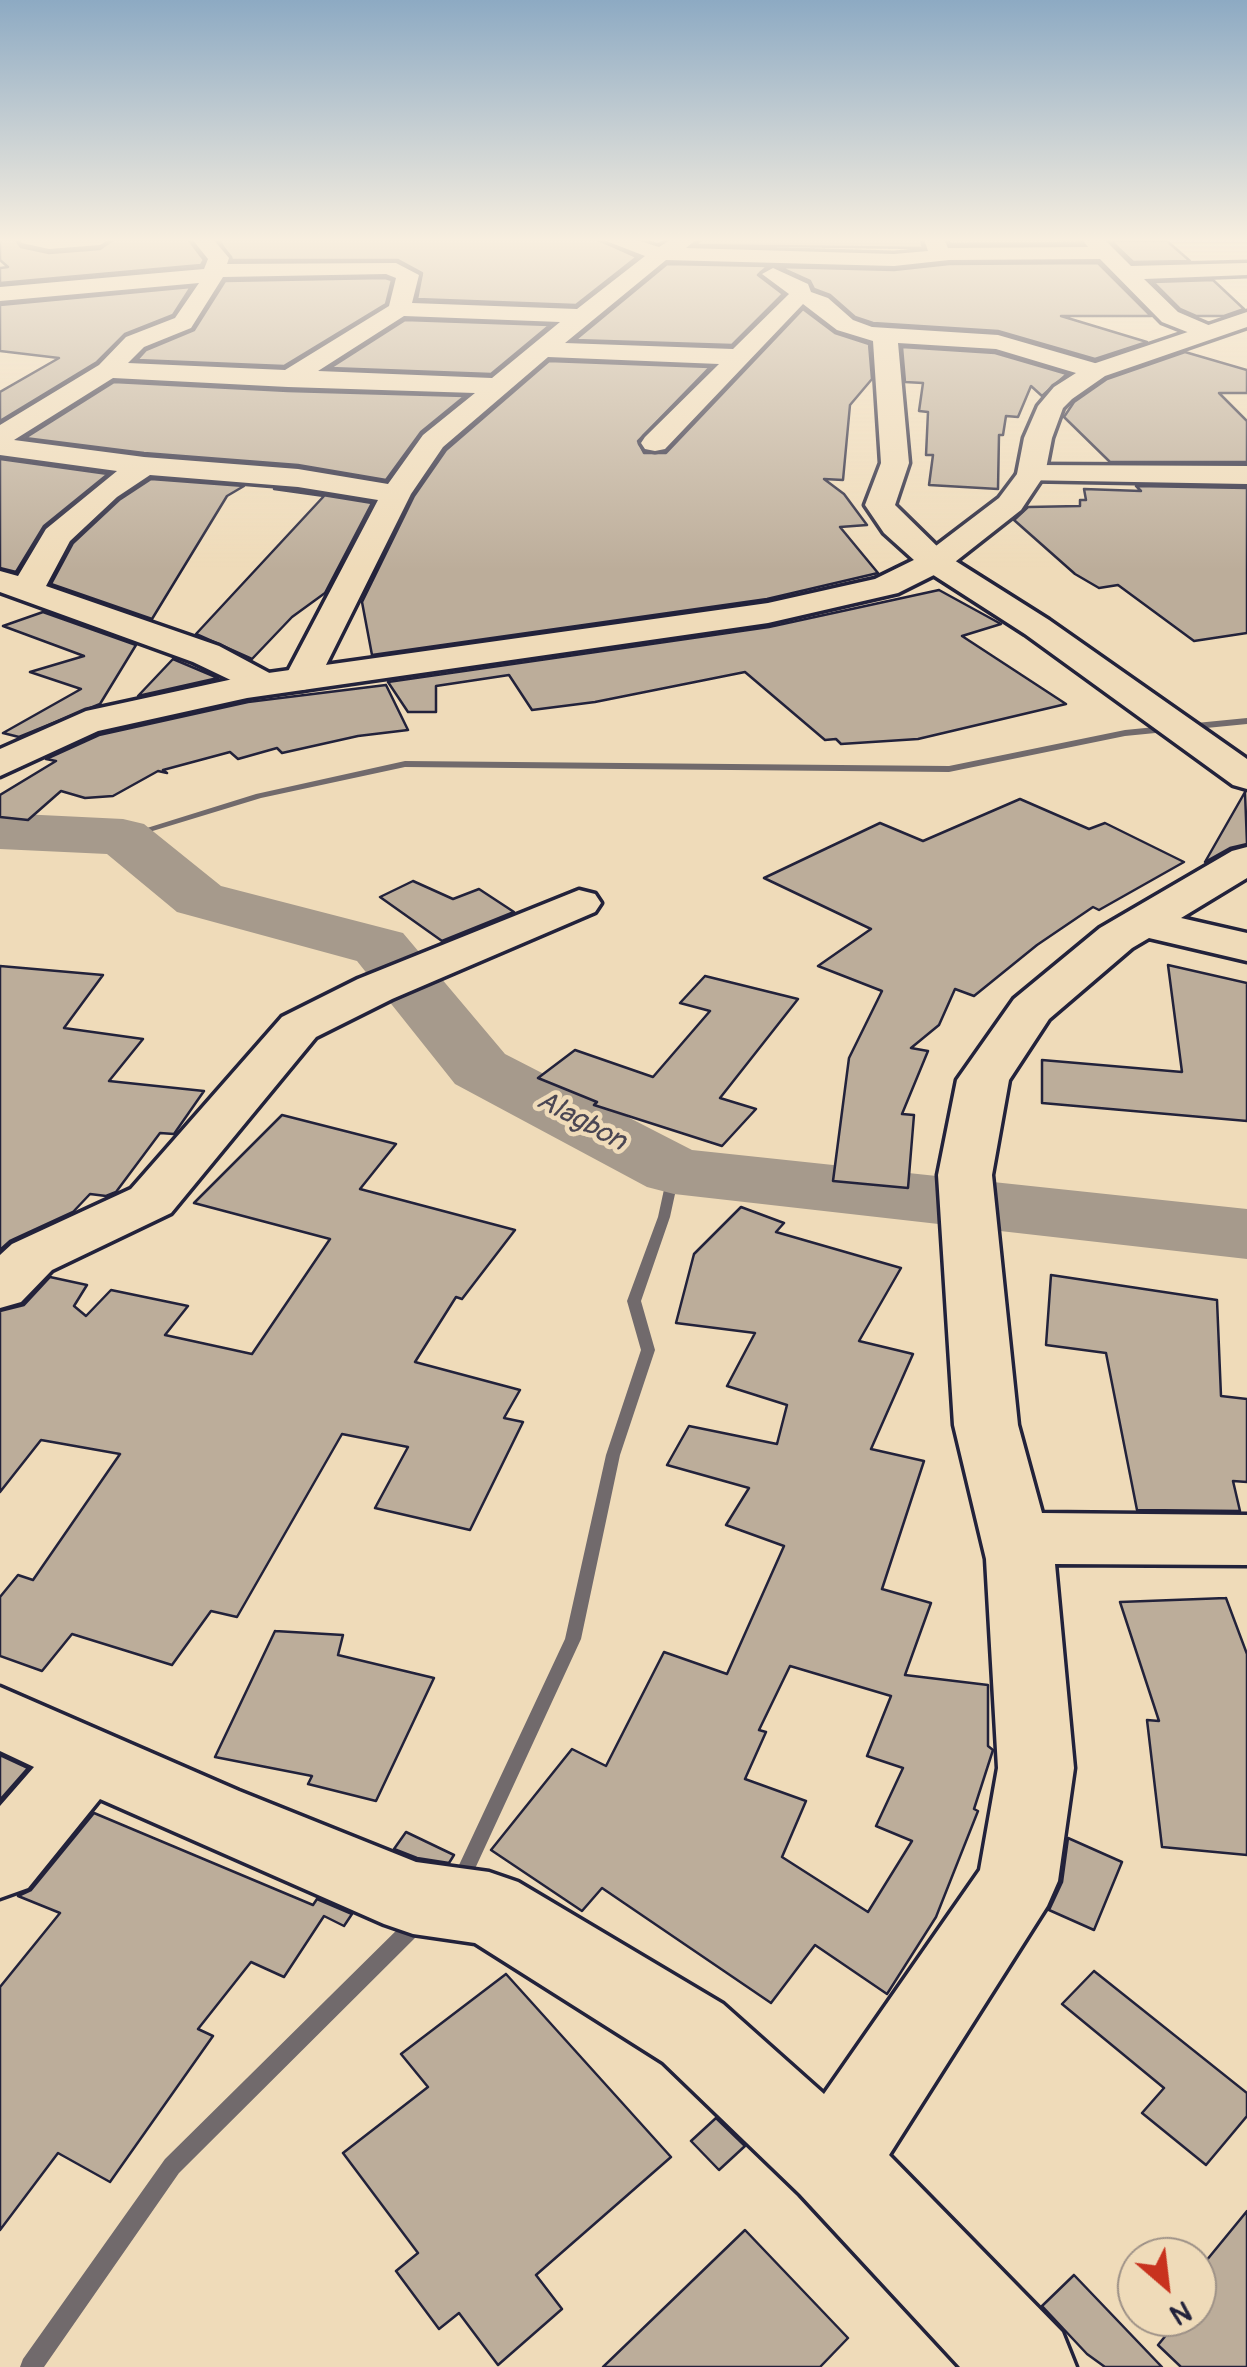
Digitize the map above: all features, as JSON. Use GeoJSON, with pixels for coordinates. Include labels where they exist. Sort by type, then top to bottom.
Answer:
{"type":"FeatureCollection","features":[{"type":"Feature","properties":{"kind":"street"},"geometry":{"type":"LineString","coordinates":[[0,437],[108,370],[128,349]]}},
{"type":"Feature","properties":{"kind":"street"},"geometry":{"type":"LineString","coordinates":[[288,378],[334,349]]}},
{"type":"Feature","properties":{"kind":"street"},"geometry":{"type":"LineString","coordinates":[[302,678],[396,494],[433,441],[541,349]]}},
{"type":"Feature","properties":{"kind":"street"},"geometry":{"type":"LineString","coordinates":[[553,349],[738,357]]}},
{"type":"Feature","properties":{"kind":"street"},"geometry":{"type":"LineString","coordinates":[[655,443],[746,349]]}},
{"type":"Feature","properties":{"kind":"street"},"geometry":{"type":"LineString","coordinates":[[886,349],[895,464],[880,505],[895,526],[934,562],[1037,626],[1247,777]]}},
{"type":"Feature","properties":{"kind":"street"},"geometry":{"type":"LineString","coordinates":[[1022,349],[1096,372]]}},
{"type":"Feature","properties":{"kind":"street"},"geometry":{"type":"LineString","coordinates":[[0,764],[86,722],[262,684],[768,613],[886,586],[934,562],[1010,504],[1032,474],[1038,438],[1050,406],[1096,372],[1157,349]]}},
{"type":"Feature","properties":{"kind":"street"},"geometry":{"type":"LineString","coordinates":[[108,370],[498,386]]}},
{"type":"Feature","properties":{"kind":"street"},"geometry":{"type":"LineString","coordinates":[[0,447],[144,466],[298,478],[396,494]]}},
{"type":"Feature","properties":{"kind":"street"},"geometry":{"type":"LineString","coordinates":[[144,466],[57,536],[18,596],[206,654],[262,684]]}},
{"type":"Feature","properties":{"kind":"street"},"geometry":{"type":"LineString","coordinates":[[1032,474],[1247,475]]}},
{"type":"Feature","properties":{"kind":"street"},"geometry":{"type":"LineString","coordinates":[[832,2162],[1018,1880],[1036,1768],[1020,1559],[986,1425],[964,1176],[983,1080],[1031,1009],[1116,938],[1247,860]]}},
{"type":"Feature","properties":{"kind":"street"},"geometry":{"type":"LineString","coordinates":[[0,1289],[32,1257],[152,1201],[299,1026],[579,903]]}},
{"type":"Feature","properties":{"kind":"street"},"geometry":{"type":"LineString","coordinates":[[1143,923],[1247,947]]}},
{"type":"Feature","properties":{"kind":"street"},"geometry":{"type":"LineString","coordinates":[[1014,1538],[1247,1540]]}},
{"type":"Feature","properties":{"kind":"street"},"geometry":{"type":"LineString","coordinates":[[0,1717],[211,1815],[413,1898],[490,1908],[693,2034],[832,2162],[1027,2367]]}},
{"type":"Feature","properties":{"kind":"street"},"geometry":{"type":"LineString","coordinates":[[0,1863],[89,1757]]}},
{"type":"Feature","properties":{"kind":"building"},"geometry":{"type":"Polygon","coordinates":[[[110,349],[97,362],[0,421],[0,392],[59,358],[0,351],[110,349]]]}},
{"type":"Feature","properties":{"kind":"building"},"geometry":{"type":"Polygon","coordinates":[[[311,349],[284,366],[137,360],[146,350],[311,349]]]}},
{"type":"Feature","properties":{"kind":"building"},"geometry":{"type":"Polygon","coordinates":[[[359,349],[521,349],[491,374],[330,368],[359,349]]]}},
{"type":"Feature","properties":{"kind":"building"},"geometry":{"type":"Polygon","coordinates":[[[765,349],[869,349],[872,379],[850,405],[843,480],[824,479],[844,494],[867,525],[840,527],[878,573],[767,599],[372,655],[362,602],[414,496],[446,450],[549,361],[710,367],[638,441],[644,453],[666,453],[765,349]]]}},
{"type":"Feature","properties":{"kind":"building"},"geometry":{"type":"Polygon","coordinates":[[[902,349],[995,353],[1067,374],[1042,396],[1031,386],[1018,417],[1006,416],[1003,435],[999,435],[998,489],[929,485],[933,455],[926,455],[928,412],[919,411],[923,383],[905,382],[902,349]]]}},
{"type":"Feature","properties":{"kind":"building"},"geometry":{"type":"Polygon","coordinates":[[[1062,349],[1124,349],[1095,359],[1062,349]]]}},
{"type":"Feature","properties":{"kind":"building"},"geometry":{"type":"Polygon","coordinates":[[[1185,352],[1247,370],[1247,393],[1219,393],[1247,421],[1247,462],[1110,462],[1064,417],[1074,402],[1107,379],[1185,352]]]}},
{"type":"Feature","properties":{"kind":"building"},"geometry":{"type":"Polygon","coordinates":[[[114,382],[465,396],[421,432],[386,480],[298,465],[144,453],[25,438],[114,382]]]}},
{"type":"Feature","properties":{"kind":"building"},"geometry":{"type":"Polygon","coordinates":[[[0,459],[108,474],[44,526],[16,572],[0,568],[0,459]]]}},
{"type":"Feature","properties":{"kind":"building"},"geometry":{"type":"Polygon","coordinates":[[[151,479],[244,486],[227,496],[152,619],[51,584],[73,543],[119,500],[151,479]]]}},
{"type":"Feature","properties":{"kind":"building"},"geometry":{"type":"Polygon","coordinates":[[[1136,486],[1247,488],[1247,633],[1194,641],[1118,585],[1099,588],[1075,574],[1014,520],[1028,507],[1080,506],[1080,500],[1086,500],[1084,489],[1141,491],[1136,486]]]}},
{"type":"Feature","properties":{"kind":"building"},"geometry":{"type":"Polygon","coordinates":[[[274,489],[298,491],[372,503],[325,593],[292,617],[252,659],[196,634],[324,496],[274,489]]]}},
{"type":"Feature","properties":{"kind":"building"},"geometry":{"type":"Polygon","coordinates":[[[939,590],[1001,624],[962,636],[1066,704],[918,739],[841,744],[836,739],[825,740],[745,672],[595,702],[532,710],[509,675],[436,686],[436,712],[408,712],[388,682],[769,627],[939,590]]]}},
{"type":"Feature","properties":{"kind":"building"},"geometry":{"type":"Polygon","coordinates":[[[43,612],[136,645],[100,704],[19,737],[3,733],[81,689],[30,672],[84,656],[3,626],[43,612]]]}},
{"type":"Feature","properties":{"kind":"building"},"geometry":{"type":"Polygon","coordinates":[[[173,659],[218,678],[138,696],[173,659]]]}},
{"type":"Feature","properties":{"kind":"building"},"geometry":{"type":"Polygon","coordinates":[[[386,685],[408,730],[358,736],[282,753],[277,748],[238,759],[230,752],[163,770],[167,773],[158,771],[113,796],[85,798],[61,791],[28,820],[0,817],[0,795],[56,761],[46,759],[99,735],[248,702],[386,685]]]}},
{"type":"Feature","properties":{"kind":"building"},"geometry":{"type":"Polygon","coordinates":[[[1245,792],[1247,844],[1230,848],[1205,862],[1245,792]]]}},
{"type":"Feature","properties":{"kind":"building"},"geometry":{"type":"Polygon","coordinates":[[[1020,799],[1089,829],[1105,823],[1184,862],[1099,910],[1093,907],[1037,945],[974,996],[955,989],[939,1025],[911,1048],[928,1051],[902,1114],[914,1115],[908,1188],[833,1181],[849,1058],[882,991],[818,966],[871,929],[764,878],[880,823],[923,841],[1020,799]]]}},
{"type":"Feature","properties":{"kind":"building"},"geometry":{"type":"Polygon","coordinates":[[[413,881],[453,899],[479,889],[514,912],[442,941],[380,897],[413,881]]]}},
{"type":"Feature","properties":{"kind":"building"},"geometry":{"type":"Polygon","coordinates":[[[1168,965],[1247,983],[1247,1121],[1042,1103],[1042,1060],[1182,1072],[1168,965]]]}},
{"type":"Feature","properties":{"kind":"building"},"geometry":{"type":"Polygon","coordinates":[[[0,966],[103,975],[64,1028],[143,1039],[109,1081],[204,1091],[174,1134],[160,1133],[116,1192],[106,1196],[90,1194],[73,1212],[10,1241],[0,1250],[0,966]]]}},
{"type":"Feature","properties":{"kind":"building"},"geometry":{"type":"Polygon","coordinates":[[[705,976],[798,999],[720,1098],[756,1109],[722,1146],[594,1105],[597,1102],[538,1078],[575,1050],[653,1077],[710,1011],[680,1003],[705,976]]]}},
{"type":"Feature","properties":{"kind":"building"},"geometry":{"type":"Polygon","coordinates":[[[282,1115],[396,1144],[360,1189],[515,1230],[462,1299],[456,1297],[415,1362],[520,1390],[504,1418],[523,1422],[470,1530],[375,1508],[408,1447],[342,1434],[237,1617],[211,1611],[172,1665],[72,1634],[42,1671],[0,1656],[0,1597],[18,1575],[33,1580],[120,1454],[41,1440],[0,1492],[0,1311],[24,1305],[50,1277],[87,1285],[74,1306],[86,1316],[111,1290],[188,1306],[165,1335],[252,1354],[330,1239],[194,1203],[282,1115]]]}},
{"type":"Feature","properties":{"kind":"building"},"geometry":{"type":"Polygon","coordinates":[[[741,1207],[784,1223],[776,1232],[901,1268],[859,1341],[913,1354],[871,1449],[924,1461],[882,1589],[931,1603],[905,1675],[988,1685],[988,1746],[993,1750],[974,1809],[978,1811],[936,1917],[887,1994],[815,1945],[771,2003],[602,1888],[582,1911],[491,1850],[572,1749],[606,1766],[664,1652],[727,1674],[784,1546],[726,1525],[749,1488],[667,1465],[689,1426],[777,1444],[787,1405],[727,1386],[755,1333],[676,1323],[694,1254],[741,1207]],[[790,1666],[759,1730],[766,1732],[745,1779],[806,1801],[782,1857],[868,1912],[912,1841],[876,1826],[903,1768],[867,1756],[891,1696],[790,1666]]]}},
{"type":"Feature","properties":{"kind":"building"},"geometry":{"type":"Polygon","coordinates":[[[1051,1275],[1217,1300],[1221,1396],[1247,1399],[1247,1482],[1233,1481],[1240,1511],[1137,1510],[1106,1353],[1046,1345],[1051,1275]]]}},
{"type":"Feature","properties":{"kind":"building"},"geometry":{"type":"Polygon","coordinates":[[[1226,1598],[1247,1654],[1247,1855],[1162,1847],[1147,1720],[1159,1721],[1120,1602],[1226,1598]]]}},
{"type":"Feature","properties":{"kind":"building"},"geometry":{"type":"Polygon","coordinates":[[[275,1631],[343,1635],[338,1655],[434,1678],[376,1801],[308,1784],[312,1776],[215,1757],[275,1631]]]}},
{"type":"Feature","properties":{"kind":"building"},"geometry":{"type":"Polygon","coordinates":[[[0,1755],[28,1768],[0,1800],[0,1755]]]}},
{"type":"Feature","properties":{"kind":"building"},"geometry":{"type":"Polygon","coordinates":[[[94,1813],[313,1905],[317,1899],[352,1914],[344,1926],[324,1916],[284,1977],[251,1962],[198,2029],[213,2036],[110,2182],[58,2153],[0,2230],[0,1987],[60,1913],[18,1896],[31,1890],[94,1813]]]}},
{"type":"Feature","properties":{"kind":"building"},"geometry":{"type":"Polygon","coordinates":[[[406,1832],[454,1855],[449,1863],[417,1858],[394,1849],[406,1832]]]}},
{"type":"Feature","properties":{"kind":"building"},"geometry":{"type":"Polygon","coordinates":[[[1068,1838],[1122,1862],[1094,1930],[1049,1910],[1062,1882],[1068,1838]]]}},
{"type":"Feature","properties":{"kind":"building"},"geometry":{"type":"Polygon","coordinates":[[[1094,1971],[1247,2093],[1247,2116],[1206,2165],[1142,2113],[1164,2088],[1062,2004],[1094,1971]]]}},
{"type":"Feature","properties":{"kind":"building"},"geometry":{"type":"Polygon","coordinates":[[[506,1974],[671,2157],[536,2275],[562,2309],[498,2365],[459,2313],[439,2329],[396,2271],[418,2253],[343,2153],[428,2087],[401,2054],[506,1974]]]}},
{"type":"Feature","properties":{"kind":"building"},"geometry":{"type":"Polygon","coordinates":[[[716,2118],[745,2146],[719,2170],[691,2141],[716,2118]]]}},
{"type":"Feature","properties":{"kind":"building"},"geometry":{"type":"Polygon","coordinates":[[[1247,2211],[1247,2367],[1181,2367],[1158,2345],[1165,2337],[1217,2337],[1217,2248],[1247,2211]]]}},
{"type":"Feature","properties":{"kind":"building"},"geometry":{"type":"Polygon","coordinates":[[[745,2230],[848,2338],[820,2367],[603,2367],[745,2230]]]}},
{"type":"Feature","properties":{"kind":"building"},"geometry":{"type":"Polygon","coordinates":[[[1074,2275],[1117,2320],[1117,2337],[1133,2337],[1162,2367],[1105,2367],[1087,2354],[1042,2306],[1074,2275]]]}},
{"type":"Feature","properties":{"kind":"waterway"},"geometry":{"type":"LineString","coordinates":[[123,837],[259,796],[405,764],[949,769],[1125,733],[1247,721]]}},
{"type":"Feature","properties":{"kind":"waterway","name":"Alagbon"},"geometry":{"type":"LineString","coordinates":[[0,831],[123,837],[199,899],[380,947],[480,1069],[674,1171],[1247,1234]]}},
{"type":"Feature","properties":{"kind":"waterway"},"geometry":{"type":"LineString","coordinates":[[461,1880],[573,1639],[613,1455],[648,1350],[634,1301],[664,1217],[674,1171]]}},
{"type":"Feature","properties":{"kind":"waterway"},"geometry":{"type":"LineString","coordinates":[[31,2367],[172,2166],[418,1922]]}}]}
